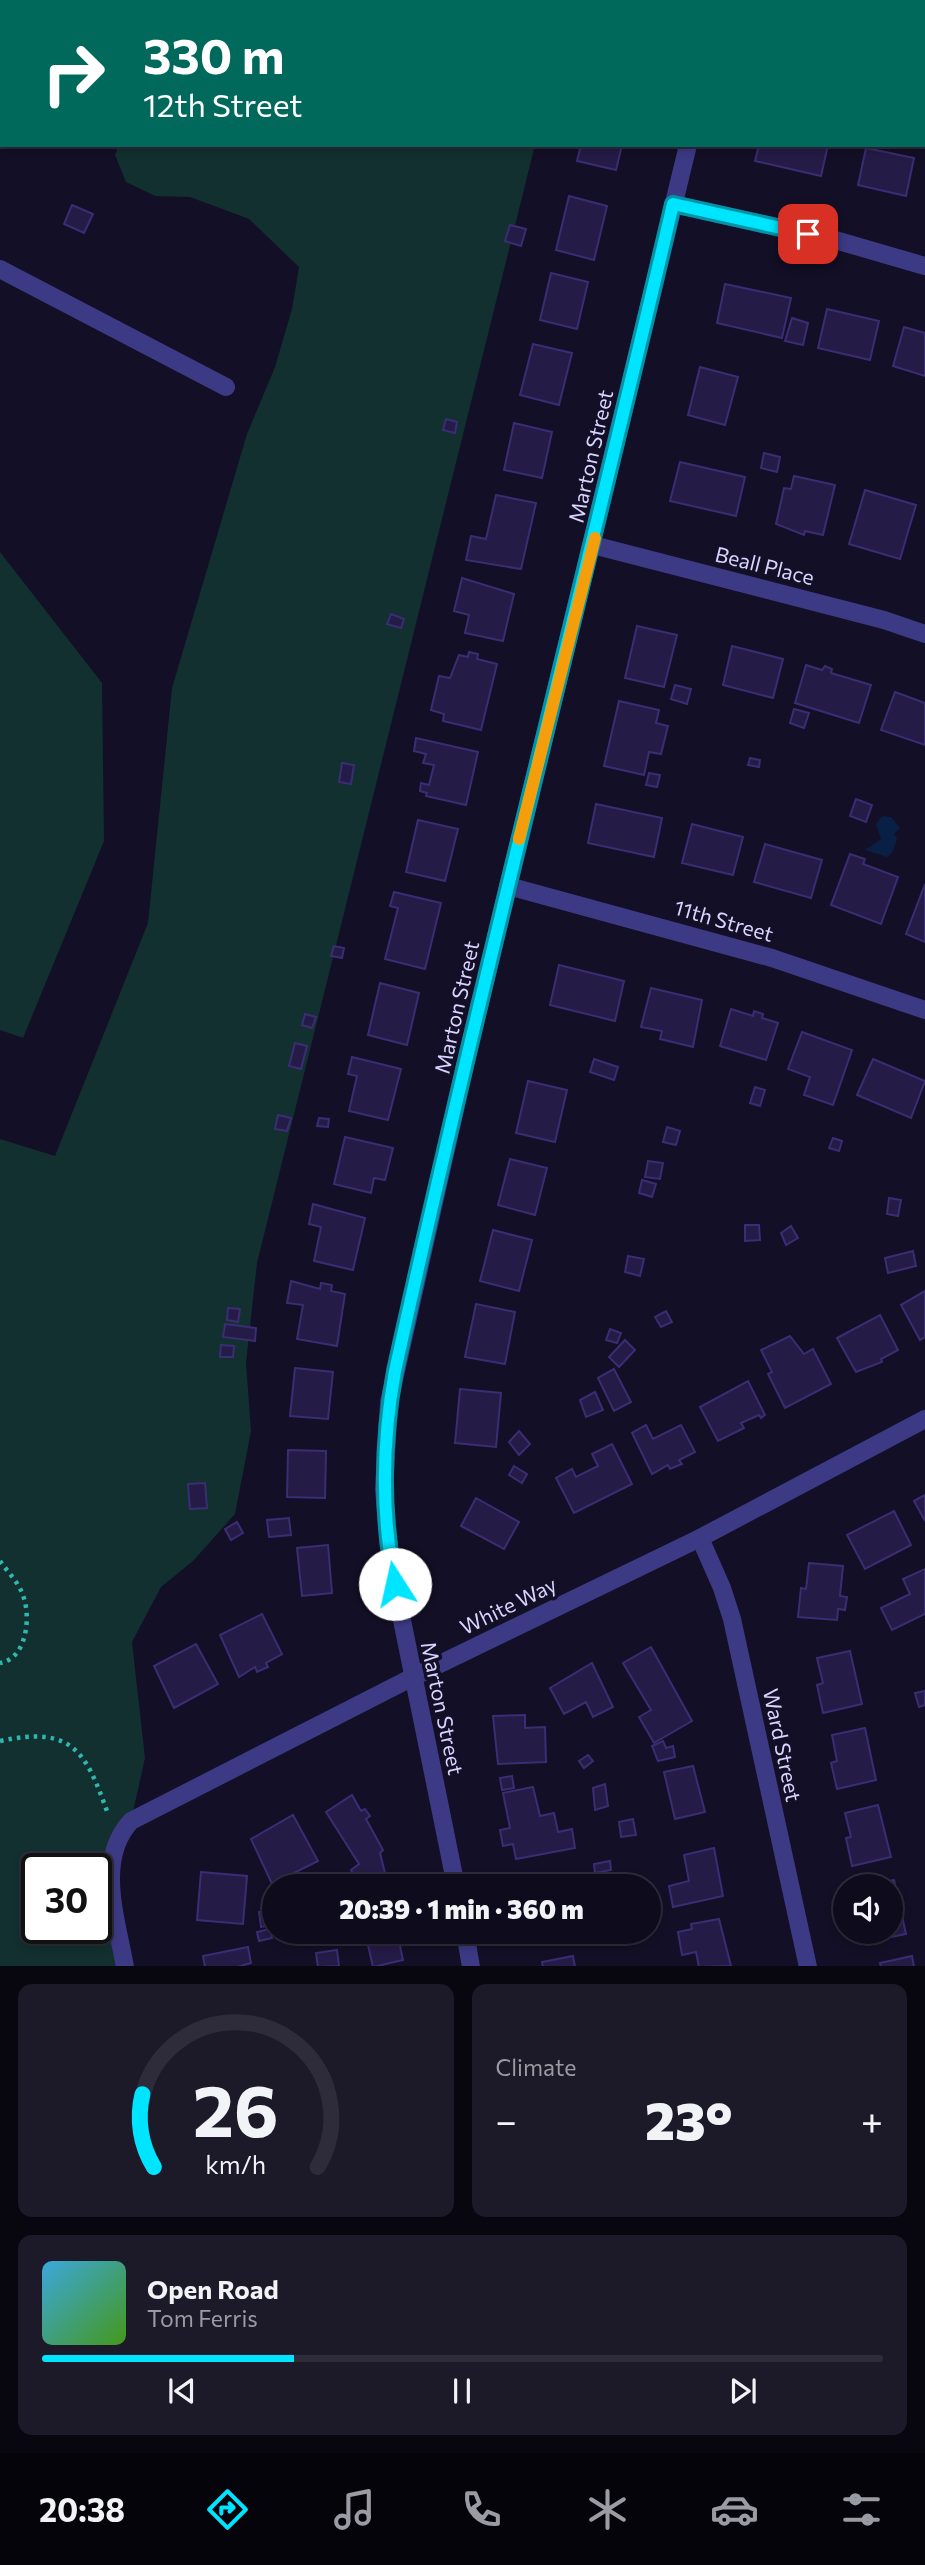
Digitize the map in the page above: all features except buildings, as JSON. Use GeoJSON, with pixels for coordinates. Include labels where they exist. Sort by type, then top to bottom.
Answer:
{"type":"FeatureCollection","features":[{"type":"Feature","properties":{"kind":"street","name":"Marton Street"},"geometry":{"type":"LineString","coordinates":[[454,1874],[413,1676],[386,1519],[385,1439],[389,1402],[508,886],[593,545],[687,147]]}},
{"type":"Feature","properties":{"kind":"street"},"geometry":{"type":"LineString","coordinates":[[673,204],[835,240],[925,266]]}},
{"type":"Feature","properties":{"kind":"street"},"geometry":{"type":"LineString","coordinates":[[0,270],[226,387]]}},
{"type":"Feature","properties":{"kind":"street","name":"Beall Place"},"geometry":{"type":"LineString","coordinates":[[593,545],[884,620],[925,634]]}},
{"type":"Feature","properties":{"kind":"street","name":"11th Street"},"geometry":{"type":"LineString","coordinates":[[508,886],[772,958],[925,1010]]}},
{"type":"Feature","properties":{"kind":"street","name":"White Way"},"geometry":{"type":"LineString","coordinates":[[117,1839],[131,1821],[148,1811],[413,1676],[699,1538],[925,1419]]}},
{"type":"Feature","properties":{"kind":"street","name":"Ward Street"},"geometry":{"type":"LineString","coordinates":[[699,1538],[722,1588],[732,1619],[808,1966]]}},
{"type":"Feature","properties":{"kind":"street"},"geometry":{"type":"LineString","coordinates":[[117,1839],[111,1874],[125,1966]]}},
{"type":"Feature","properties":{"kind":"street"},"geometry":{"type":"LineString","coordinates":[[467,1944],[471,1966]]}},
{"type":"Feature","properties":{"kind":"path"},"geometry":{"type":"LineString","coordinates":[[0,1561],[23,1594],[25,1626],[22,1648],[10,1661],[0,1663]]}},
{"type":"Feature","properties":{"kind":"path"},"geometry":{"type":"LineString","coordinates":[[0,1741],[29,1735],[56,1738],[78,1753],[93,1771],[117,1839]]}},
{"type":"Feature","properties":{"kind":"green space"},"geometry":{"type":"Polygon","coordinates":[[[118,147],[535,147],[257,1263],[246,1363],[251,1431],[235,1514],[193,1561],[161,1587],[132,1642],[145,1758],[131,1821],[112,1856],[125,1966],[0,1966],[0,1139],[55,1156],[148,923],[172,688],[247,434],[275,367],[292,309],[299,267],[249,219],[190,197],[155,196],[126,182],[115,155],[118,147]]]}},
{"type":"Feature","properties":{"kind":"green space"},"geometry":{"type":"Polygon","coordinates":[[[0,552],[102,683],[104,841],[23,1038],[0,1030],[0,552]]]}},
{"type":"Feature","properties":{"kind":"water"},"geometry":{"type":"Polygon","coordinates":[[[882,816],[891,817],[900,828],[894,834],[897,839],[893,851],[887,857],[865,850],[881,839],[876,824],[882,816]]]}},
{"type":"Feature","properties":{"kind":"slow traffic"},"geometry":{"type":"LineString","coordinates":[[519,839],[595,538]]}},
{"type":"Feature","properties":{"kind":"route"},"geometry":{"type":"LineString","coordinates":[[395,1584],[390,1561],[384,1489],[385,1439],[395,1371],[491,957],[593,545],[673,204],[808,234]]}}]}
